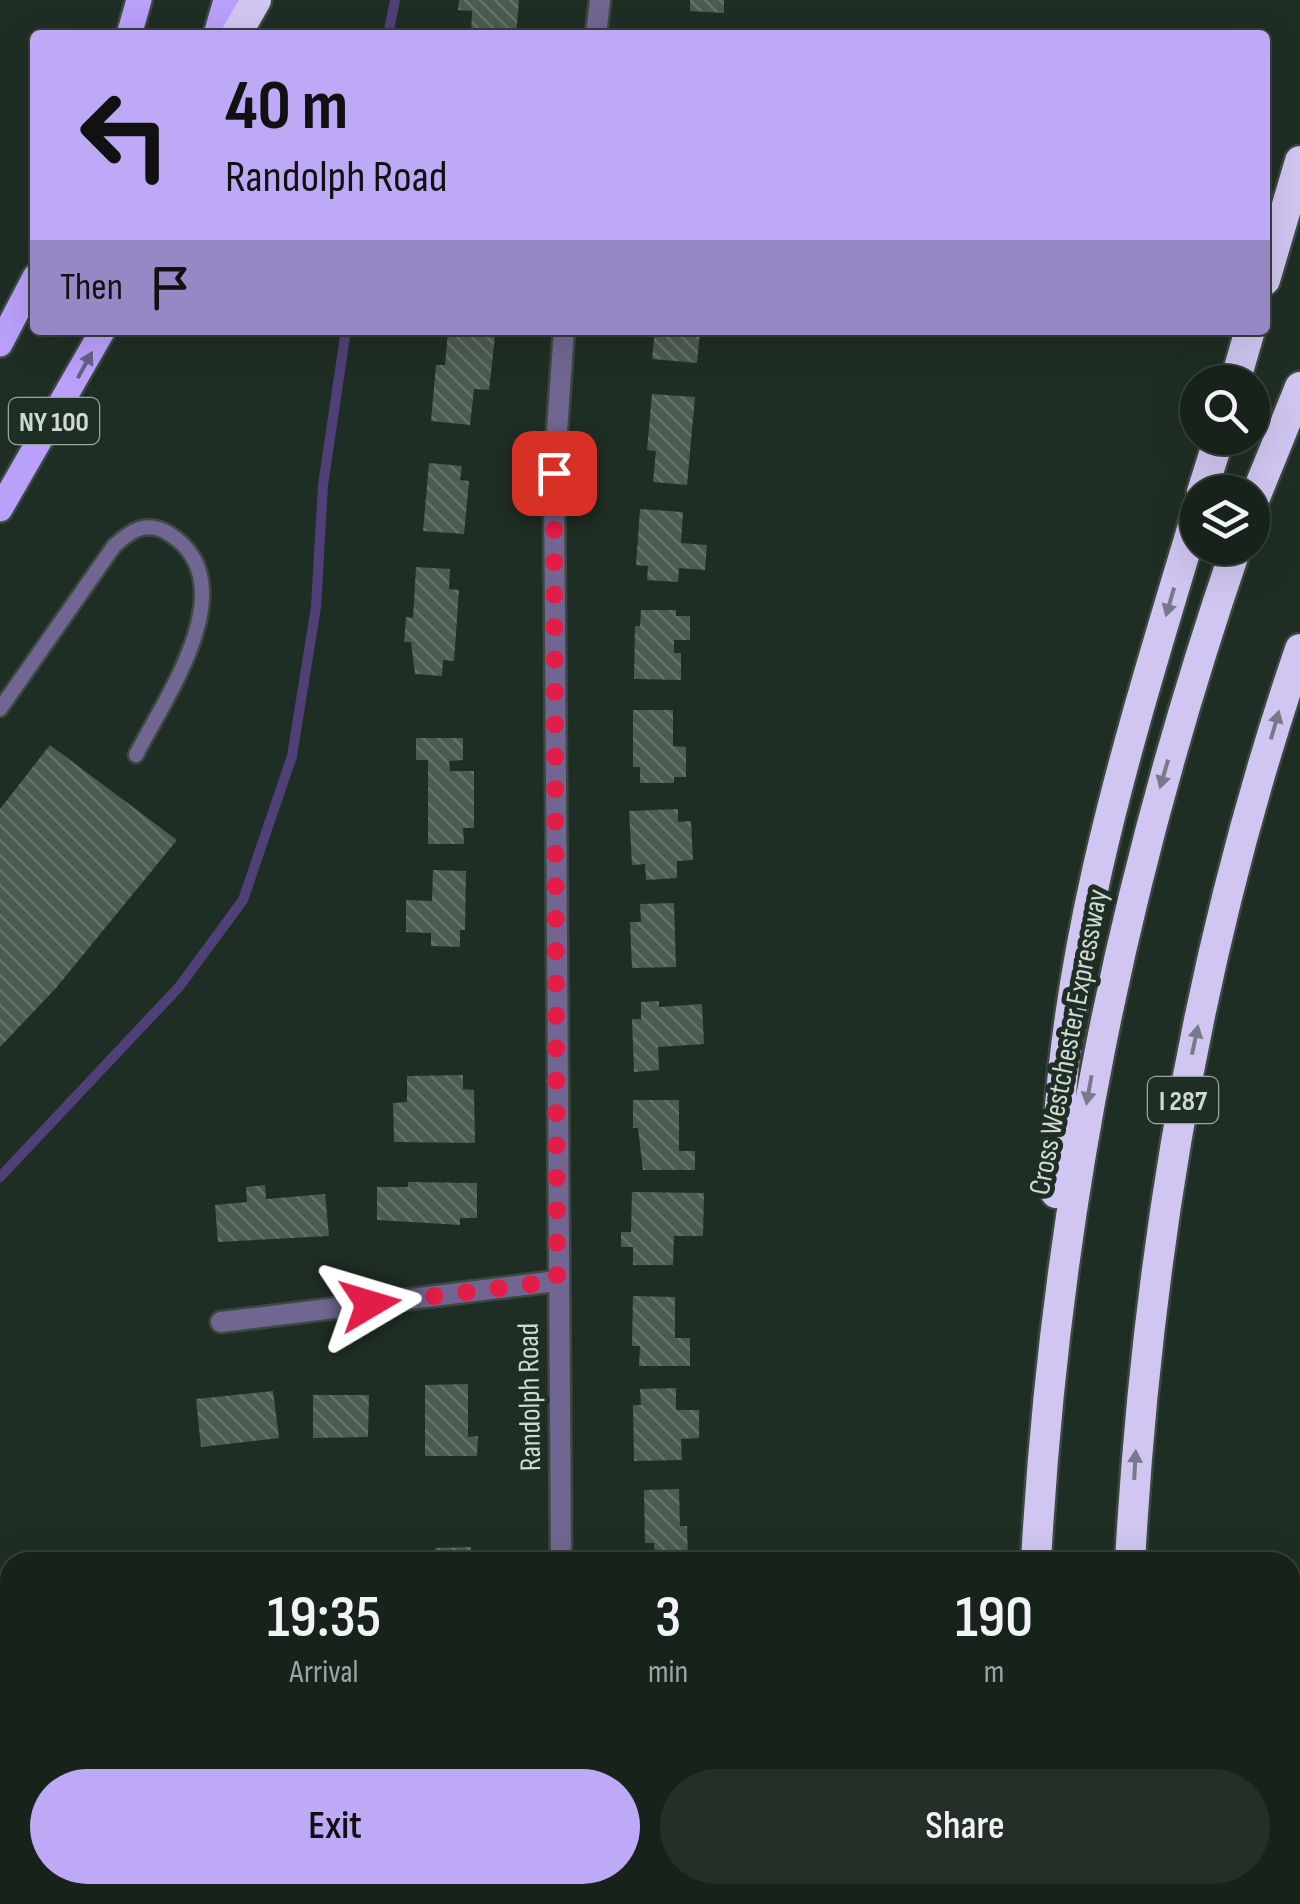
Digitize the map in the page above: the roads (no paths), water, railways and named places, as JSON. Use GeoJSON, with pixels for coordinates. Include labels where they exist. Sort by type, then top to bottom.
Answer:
{"type":"FeatureCollection","features":[{"type":"Feature","properties":{"kind":"highway"},"geometry":{"type":"LineString","coordinates":[[239,30],[256,0]]}},
{"type":"Feature","properties":{"kind":"highway"},"geometry":{"type":"LineString","coordinates":[[1270,263],[1300,160]]}},
{"type":"Feature","properties":{"kind":"highway"},"geometry":{"type":"LineString","coordinates":[[1240,365],[1249,335]]}},
{"type":"Feature","properties":{"kind":"highway"},"geometry":{"type":"LineString","coordinates":[[1264,475],[1300,386]]}},
{"type":"Feature","properties":{"kind":"highway"},"geometry":{"type":"LineString","coordinates":[[1056,1315],[1057,1149],[1065,1030],[1086,914],[1182,565]]}},
{"type":"Feature","properties":{"kind":"highway","name":"Cross Westchester Expressway"},"geometry":{"type":"LineString","coordinates":[[1037,1552],[1056,1315],[1092,1072],[1124,926],[1194,670],[1230,565]]}},
{"type":"Feature","properties":{"kind":"highway","name":"I 287"},"geometry":{"type":"LineString","coordinates":[[1131,1552],[1148,1326],[1187,1072],[1248,821],[1300,648]]}},
{"type":"Feature","properties":{"kind":"main road"},"geometry":{"type":"LineString","coordinates":[[130,30],[139,0]]}},
{"type":"Feature","properties":{"kind":"main road"},"geometry":{"type":"LineString","coordinates":[[217,30],[226,0]]}},
{"type":"Feature","properties":{"kind":"main road"},"geometry":{"type":"LineString","coordinates":[[0,344],[30,287]]}},
{"type":"Feature","properties":{"kind":"main road","name":"NY 100"},"geometry":{"type":"LineString","coordinates":[[0,509],[100,335]]}},
{"type":"Feature","properties":{"kind":"street"},"geometry":{"type":"LineString","coordinates":[[597,30],[600,0]]}},
{"type":"Feature","properties":{"kind":"street","name":"Randolph Road"},"geometry":{"type":"LineString","coordinates":[[561,1552],[554,473],[564,335]]}},
{"type":"Feature","properties":{"kind":"street"},"geometry":{"type":"LineString","coordinates":[[220,1322],[557,1281]]}},
{"type":"Feature","properties":{"kind":"lane"},"geometry":{"type":"LineString","coordinates":[[0,709],[114,546],[132,530],[149,527],[167,532],[182,545],[200,580],[204,601],[201,626],[136,755]]}},
{"type":"Feature","properties":{"kind":"waterway"},"geometry":{"type":"LineString","coordinates":[[389,30],[395,0]]}},
{"type":"Feature","properties":{"kind":"waterway"},"geometry":{"type":"LineString","coordinates":[[0,1177],[179,987],[243,900],[292,756],[316,607],[323,485],[345,335]]}}]}
